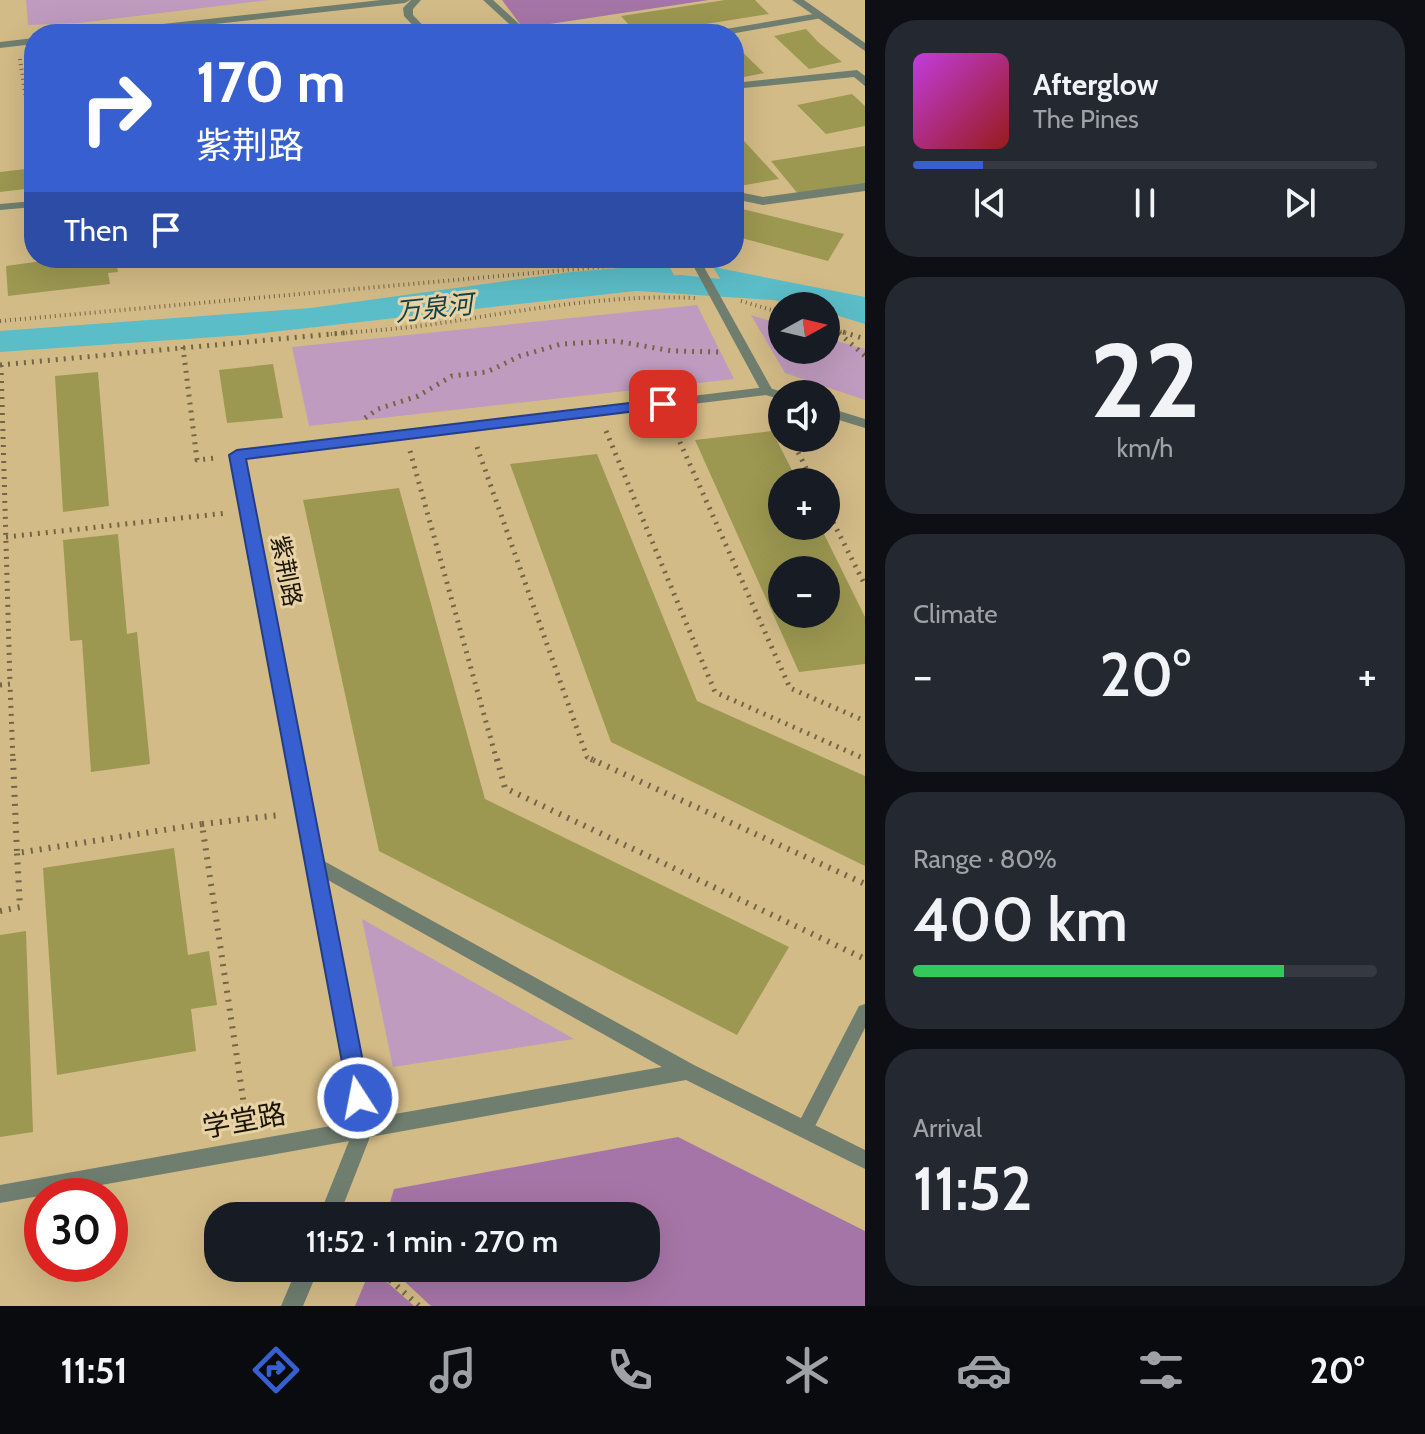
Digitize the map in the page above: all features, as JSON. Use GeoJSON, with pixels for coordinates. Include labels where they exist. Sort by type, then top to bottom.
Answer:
{"type":"FeatureCollection","features":[{"type":"Feature","properties":{"kind":"street"},"geometry":{"type":"LineString","coordinates":[[797,0],[865,48]]}},
{"type":"Feature","properties":{"kind":"street"},"geometry":{"type":"LineString","coordinates":[[744,85],[857,73],[865,83]]}},
{"type":"Feature","properties":{"kind":"street"},"geometry":{"type":"LineString","coordinates":[[744,197],[763,201],[865,187]]}},
{"type":"Feature","properties":{"kind":"street"},"geometry":{"type":"LineString","coordinates":[[237,455],[663,404],[768,395]]}},
{"type":"Feature","properties":{"kind":"street"},"geometry":{"type":"LineString","coordinates":[[840,416],[865,424]]}},
{"type":"Feature","properties":{"kind":"street","name":"紫荆路"},"geometry":{"type":"LineString","coordinates":[[237,455],[364,1127]]}},
{"type":"Feature","properties":{"kind":"street"},"geometry":{"type":"LineString","coordinates":[[314,864],[687,1071],[865,1160]]}},
{"type":"Feature","properties":{"kind":"street","name":"学堂路"},"geometry":{"type":"LineString","coordinates":[[0,1194],[687,1071]]}},
{"type":"Feature","properties":{"kind":"street"},"geometry":{"type":"LineString","coordinates":[[335,1202],[364,1127]]}},
{"type":"Feature","properties":{"kind":"street"},"geometry":{"type":"LineString","coordinates":[[292,1306],[302,1282]]}},
{"type":"Feature","properties":{"kind":"lane"},"geometry":{"type":"LineString","coordinates":[[189,24],[405,0]]}},
{"type":"Feature","properties":{"kind":"lane"},"geometry":{"type":"LineString","coordinates":[[416,0],[408,8],[409,16],[417,24]]}},
{"type":"Feature","properties":{"kind":"lane"},"geometry":{"type":"LineString","coordinates":[[488,0],[514,24]]}},
{"type":"Feature","properties":{"kind":"lane"},"geometry":{"type":"LineString","coordinates":[[744,29],[819,16]]}},
{"type":"Feature","properties":{"kind":"lane"},"geometry":{"type":"LineString","coordinates":[[0,45],[24,42]]}},
{"type":"Feature","properties":{"kind":"lane"},"geometry":{"type":"LineString","coordinates":[[0,207],[24,205]]}},
{"type":"Feature","properties":{"kind":"lane"},"geometry":{"type":"LineString","coordinates":[[700,268],[768,384]]}},
{"type":"Feature","properties":{"kind":"lane"},"geometry":{"type":"LineString","coordinates":[[805,1128],[865,1011]]}},
{"type":"Feature","properties":{"kind":"path"},"geometry":{"type":"LineString","coordinates":[[18,43],[24,85]]}},
{"type":"Feature","properties":{"kind":"path"},"geometry":{"type":"LineString","coordinates":[[0,321],[584,268]]}},
{"type":"Feature","properties":{"kind":"path"},"geometry":{"type":"LineString","coordinates":[[0,911],[20,907],[1,365],[430,325],[570,303],[649,296],[737,300],[768,309]]}},
{"type":"Feature","properties":{"kind":"path"},"geometry":{"type":"LineString","coordinates":[[840,332],[865,339]]}},
{"type":"Feature","properties":{"kind":"path"},"geometry":{"type":"LineString","coordinates":[[840,334],[865,356]]}},
{"type":"Feature","properties":{"kind":"path"},"geometry":{"type":"LineString","coordinates":[[328,444],[378,409],[418,396],[452,376],[487,372],[520,356],[561,344],[616,341],[672,351],[747,352]]}},
{"type":"Feature","properties":{"kind":"path"},"geometry":{"type":"LineString","coordinates":[[183,347],[197,460],[237,455]]}},
{"type":"Feature","properties":{"kind":"path"},"geometry":{"type":"LineString","coordinates":[[663,404],[790,688],[865,721]]}},
{"type":"Feature","properties":{"kind":"path"},"geometry":{"type":"LineString","coordinates":[[598,412],[715,692],[865,759]]}},
{"type":"Feature","properties":{"kind":"path"},"geometry":{"type":"LineString","coordinates":[[470,427],[587,757],[865,884]]}},
{"type":"Feature","properties":{"kind":"path"},"geometry":{"type":"LineString","coordinates":[[405,435],[505,788],[865,959]]}},
{"type":"Feature","properties":{"kind":"path"},"geometry":{"type":"LineString","coordinates":[[6,537],[248,510]]}},
{"type":"Feature","properties":{"kind":"path"},"geometry":{"type":"LineString","coordinates":[[840,536],[865,585]]}},
{"type":"Feature","properties":{"kind":"path"},"geometry":{"type":"LineString","coordinates":[[0,685],[10,684]]}},
{"type":"Feature","properties":{"kind":"path"},"geometry":{"type":"LineString","coordinates":[[17,853],[202,824],[305,812]]}},
{"type":"Feature","properties":{"kind":"path"},"geometry":{"type":"LineString","coordinates":[[202,824],[251,1148]]}},
{"type":"Feature","properties":{"kind":"path"},"geometry":{"type":"LineString","coordinates":[[392,1282],[419,1306]]}},
{"type":"Feature","properties":{"kind":"shaded area"},"geometry":{"type":"Polygon","coordinates":[[[0,0],[865,0],[865,1306],[0,1306],[0,0]]]}},
{"type":"Feature","properties":{"kind":"shaded area"},"geometry":{"type":"Polygon","coordinates":[[[26,0],[269,0],[79,23],[28,24],[26,0]]]}},
{"type":"Feature","properties":{"kind":"shaded area"},"geometry":{"type":"Polygon","coordinates":[[[502,0],[709,0],[550,24],[520,24],[502,0]]]}},
{"type":"Feature","properties":{"kind":"shaded area"},"geometry":{"type":"Polygon","coordinates":[[[697,305],[734,379],[309,426],[292,347],[697,305]]]}},
{"type":"Feature","properties":{"kind":"shaded area"},"geometry":{"type":"Polygon","coordinates":[[[751,315],[768,320],[768,344],[751,315]]]}},
{"type":"Feature","properties":{"kind":"shaded area"},"geometry":{"type":"Polygon","coordinates":[[[840,342],[865,349],[865,400],[840,392],[840,380],[806,380],[785,373],[780,364],[840,364],[840,342]]]}},
{"type":"Feature","properties":{"kind":"shaded area"},"geometry":{"type":"Polygon","coordinates":[[[362,919],[574,1039],[393,1067],[362,919]]]}},
{"type":"Feature","properties":{"kind":"shaded area"},"geometry":{"type":"Polygon","coordinates":[[[678,1137],[865,1231],[865,1306],[431,1306],[405,1282],[660,1282],[660,1202],[390,1202],[394,1189],[678,1137]]]}},
{"type":"Feature","properties":{"kind":"shaded area"},"geometry":{"type":"Polygon","coordinates":[[[365,1282],[387,1282],[414,1306],[355,1306],[365,1282]]]}},
{"type":"Feature","properties":{"kind":"water"},"geometry":{"type":"Polygon","coordinates":[[[670,268],[680,286],[244,335],[0,352],[0,331],[311,308],[571,272],[670,268]]]}},
{"type":"Feature","properties":{"kind":"water"},"geometry":{"type":"Polygon","coordinates":[[[714,268],[840,292],[768,292],[768,299],[727,290],[714,268]]]}},
{"type":"Feature","properties":{"kind":"water"},"geometry":{"type":"Polygon","coordinates":[[[840,292],[865,297],[865,324],[840,316],[840,292]]]}},
{"type":"Feature","properties":{"kind":"building"},"geometry":{"type":"Polygon","coordinates":[[[725,0],[755,0],[769,14],[706,24],[628,24],[621,16],[725,0]]]}},
{"type":"Feature","properties":{"kind":"building"},"geometry":{"type":"Polygon","coordinates":[[[806,29],[842,62],[809,69],[774,36],[806,29]]]}},
{"type":"Feature","properties":{"kind":"building"},"geometry":{"type":"Polygon","coordinates":[[[744,54],[764,73],[744,77],[744,54]]]}},
{"type":"Feature","properties":{"kind":"building"},"geometry":{"type":"Polygon","coordinates":[[[852,94],[865,106],[865,126],[826,134],[797,105],[852,94]]]}},
{"type":"Feature","properties":{"kind":"building"},"geometry":{"type":"Polygon","coordinates":[[[744,141],[779,179],[744,185],[744,141]]]}},
{"type":"Feature","properties":{"kind":"building"},"geometry":{"type":"Polygon","coordinates":[[[865,146],[865,184],[799,195],[771,161],[865,146]]]}},
{"type":"Feature","properties":{"kind":"building"},"geometry":{"type":"Polygon","coordinates":[[[24,169],[24,189],[0,192],[0,172],[24,169]]]}},
{"type":"Feature","properties":{"kind":"building"},"geometry":{"type":"Polygon","coordinates":[[[744,209],[844,234],[828,261],[744,239],[744,209]]]}},
{"type":"Feature","properties":{"kind":"building"},"geometry":{"type":"Polygon","coordinates":[[[24,264],[24,268],[117,268],[118,272],[108,273],[110,284],[8,296],[6,266],[24,264]]]}},
{"type":"Feature","properties":{"kind":"building"},"geometry":{"type":"Polygon","coordinates":[[[273,364],[283,418],[227,423],[219,370],[273,364]]]}},
{"type":"Feature","properties":{"kind":"building"},"geometry":{"type":"Polygon","coordinates":[[[98,372],[109,506],[63,512],[55,376],[98,372]]]}},
{"type":"Feature","properties":{"kind":"building"},"geometry":{"type":"Polygon","coordinates":[[[768,431],[768,452],[783,452],[791,468],[768,468],[768,540],[827,540],[835,556],[768,556],[768,603],[695,440],[768,431]]]}},
{"type":"Feature","properties":{"kind":"building"},"geometry":{"type":"Polygon","coordinates":[[[597,454],[697,701],[865,776],[865,866],[611,742],[510,464],[597,454]]]}},
{"type":"Feature","properties":{"kind":"building"},"geometry":{"type":"Polygon","coordinates":[[[399,488],[485,799],[789,947],[737,1035],[379,851],[303,500],[399,488]]]}},
{"type":"Feature","properties":{"kind":"building"},"geometry":{"type":"Polygon","coordinates":[[[118,534],[127,634],[137,632],[150,764],[91,772],[82,640],[70,641],[63,540],[118,534]]]}},
{"type":"Feature","properties":{"kind":"building"},"geometry":{"type":"Polygon","coordinates":[[[840,566],[865,617],[865,664],[799,672],[779,628],[840,628],[840,566]]]}},
{"type":"Feature","properties":{"kind":"building"},"geometry":{"type":"Polygon","coordinates":[[[174,848],[188,955],[209,951],[217,1005],[191,1009],[196,1051],[57,1075],[43,868],[174,848]]]}},
{"type":"Feature","properties":{"kind":"building"},"geometry":{"type":"Polygon","coordinates":[[[26,931],[33,1132],[0,1137],[0,935],[26,931]]]}},
{"type":"Feature","properties":{"kind":"waterway","name":"万泉河"},"geometry":{"type":"LineString","coordinates":[[633,284],[681,283],[772,292]]}},
{"type":"Feature","properties":{"kind":"route"},"geometry":{"type":"LineString","coordinates":[[358,1098],[237,455],[663,404]]}}]}
